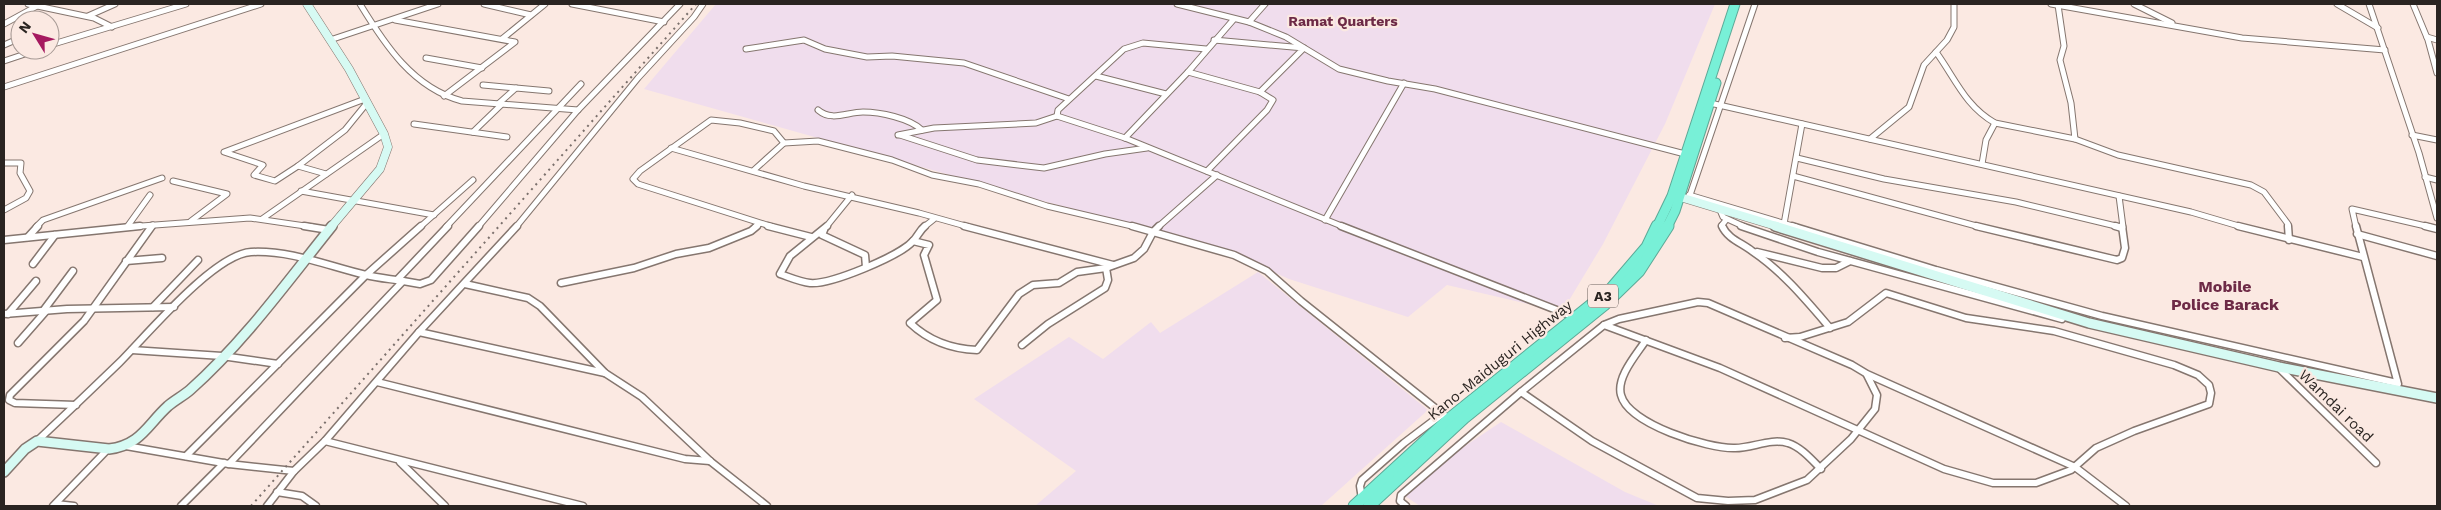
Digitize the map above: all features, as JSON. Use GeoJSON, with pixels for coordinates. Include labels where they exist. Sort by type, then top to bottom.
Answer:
{"type":"FeatureCollection","features":[{"type":"Feature","properties":{"kind":"highway","name":"Kano-Maiduguri Highway"},"geometry":{"type":"LineString","coordinates":[[1365,502],[1445,417],[1577,318],[1611,289],[1647,247],[1669,202],[1735,4]]}},
{"type":"Feature","properties":{"kind":"highway","name":"Kano-Maiduguri Highway"},"geometry":{"type":"LineString","coordinates":[[1354,506],[1365,502],[1464,418],[1567,336],[1628,282],[1649,258],[1686,198],[1715,104],[1740,4]]}},
{"type":"Feature","properties":{"kind":"street"},"geometry":{"type":"LineString","coordinates":[[28,4],[88,16],[107,22],[112,27]]}},
{"type":"Feature","properties":{"kind":"street"},"geometry":{"type":"LineString","coordinates":[[88,16],[115,4]]}},
{"type":"Feature","properties":{"kind":"street"},"geometry":{"type":"LineString","coordinates":[[60,41],[112,27],[184,4]]}},
{"type":"Feature","properties":{"kind":"street"},"geometry":{"type":"LineString","coordinates":[[4,87],[262,4]]}},
{"type":"Feature","properties":{"kind":"street"},"geometry":{"type":"LineString","coordinates":[[126,446],[143,434],[167,407],[189,391],[222,356],[380,169],[388,147],[384,134],[307,4]]}},
{"type":"Feature","properties":{"kind":"street"},"geometry":{"type":"LineString","coordinates":[[360,4],[378,34],[422,84],[452,100],[578,110]]}},
{"type":"Feature","properties":{"kind":"street"},"geometry":{"type":"LineString","coordinates":[[330,40],[438,4]]}},
{"type":"Feature","properties":{"kind":"street"},"geometry":{"type":"LineString","coordinates":[[484,4],[531,15]]}},
{"type":"Feature","properties":{"kind":"street"},"geometry":{"type":"LineString","coordinates":[[502,39],[545,4]]}},
{"type":"Feature","properties":{"kind":"street"},"geometry":{"type":"LineString","coordinates":[[572,4],[590,5],[664,22]]}},
{"type":"Feature","properties":{"kind":"street"},"geometry":{"type":"LineString","coordinates":[[4,472],[25,450],[76,405],[174,307],[210,274],[242,253],[307,257],[366,275],[420,284],[431,280],[578,110],[680,4]]}},
{"type":"Feature","properties":{"kind":"street"},"geometry":{"type":"LineString","coordinates":[[267,506],[294,471],[325,441],[359,399],[377,382],[419,332],[509,236],[623,95],[694,17],[703,4]]}},
{"type":"Feature","properties":{"kind":"street"},"geometry":{"type":"LineString","coordinates":[[1177,4],[1249,22],[1286,37],[1339,69],[1435,89],[1685,154]]}},
{"type":"Feature","properties":{"kind":"street"},"geometry":{"type":"LineString","coordinates":[[1249,22],[1265,4]]}},
{"type":"Feature","properties":{"kind":"street"},"geometry":{"type":"LineString","coordinates":[[1755,4],[1715,104],[2190,212],[2289,240],[2363,258]]}},
{"type":"Feature","properties":{"kind":"street"},"geometry":{"type":"LineString","coordinates":[[1870,139],[1909,107],[1924,64],[1947,40],[1954,27],[1954,4]]}},
{"type":"Feature","properties":{"kind":"street"},"geometry":{"type":"LineString","coordinates":[[2051,4],[2242,38],[2385,50]]}},
{"type":"Feature","properties":{"kind":"street"},"geometry":{"type":"LineString","coordinates":[[2134,4],[2177,26]]}},
{"type":"Feature","properties":{"kind":"street"},"geometry":{"type":"LineString","coordinates":[[2337,4],[2378,28]]}},
{"type":"Feature","properties":{"kind":"street"},"geometry":{"type":"LineString","coordinates":[[2370,4],[2437,218]]}},
{"type":"Feature","properties":{"kind":"street"},"geometry":{"type":"LineString","coordinates":[[2413,4],[2437,73]]}},
{"type":"Feature","properties":{"kind":"street"},"geometry":{"type":"LineString","coordinates":[[2058,5],[2064,46],[2060,60],[2071,103],[2072,130],[2076,139]]}},
{"type":"Feature","properties":{"kind":"street"},"geometry":{"type":"LineString","coordinates":[[4,24],[37,6]]}},
{"type":"Feature","properties":{"kind":"street"},"geometry":{"type":"LineString","coordinates":[[1125,138],[1188,72],[1234,19]]}},
{"type":"Feature","properties":{"kind":"street"},"geometry":{"type":"LineString","coordinates":[[394,20],[514,42],[444,96]]}},
{"type":"Feature","properties":{"kind":"street"},"geometry":{"type":"LineString","coordinates":[[2426,37],[2437,40]]}},
{"type":"Feature","properties":{"kind":"street"},"geometry":{"type":"LineString","coordinates":[[746,49],[804,40],[824,49],[867,57],[892,56],[964,63],[1069,99]]}},
{"type":"Feature","properties":{"kind":"street"},"geometry":{"type":"LineString","coordinates":[[1214,40],[1304,48]]}},
{"type":"Feature","properties":{"kind":"street"},"geometry":{"type":"LineString","coordinates":[[1057,116],[1058,110],[1069,99],[1124,49],[1143,43],[1206,49]]}},
{"type":"Feature","properties":{"kind":"street"},"geometry":{"type":"LineString","coordinates":[[1260,92],[1304,48]]}},
{"type":"Feature","properties":{"kind":"street"},"geometry":{"type":"LineString","coordinates":[[1936,52],[1949,67],[1960,93],[1971,108],[1982,117],[1995,123],[2076,139],[2118,155],[2251,185],[2264,192],[2288,224],[2289,240]]}},
{"type":"Feature","properties":{"kind":"street"},"geometry":{"type":"LineString","coordinates":[[426,58],[482,68]]}},
{"type":"Feature","properties":{"kind":"street"},"geometry":{"type":"LineString","coordinates":[[1188,72],[1260,92],[1273,100],[1267,110],[1207,171]]}},
{"type":"Feature","properties":{"kind":"street"},"geometry":{"type":"LineString","coordinates":[[1096,76],[1166,94]]}},
{"type":"Feature","properties":{"kind":"street"},"geometry":{"type":"LineString","coordinates":[[1324,220],[1404,83]]}},
{"type":"Feature","properties":{"kind":"street"},"geometry":{"type":"LineString","coordinates":[[181,506],[226,463],[400,281],[581,84]]}},
{"type":"Feature","properties":{"kind":"street"},"geometry":{"type":"LineString","coordinates":[[483,85],[550,91]]}},
{"type":"Feature","properties":{"kind":"street"},"geometry":{"type":"LineString","coordinates":[[473,132],[516,88]]}},
{"type":"Feature","properties":{"kind":"street"},"geometry":{"type":"LineString","coordinates":[[366,101],[358,110],[352,122],[344,130],[298,166],[275,181],[254,175],[264,166],[229,156],[224,152],[366,101]]}},
{"type":"Feature","properties":{"kind":"street"},"geometry":{"type":"LineString","coordinates":[[818,110],[822,114],[832,117],[864,112],[902,120],[920,127],[922,130]]}},
{"type":"Feature","properties":{"kind":"street"},"geometry":{"type":"LineString","coordinates":[[1148,148],[1105,154],[1044,168],[977,160],[898,134],[962,126],[1036,123],[1057,116],[1125,138],[1324,220],[1577,318]]}},
{"type":"Feature","properties":{"kind":"street"},"geometry":{"type":"LineString","coordinates":[[784,143],[774,131],[716,119],[704,123],[640,171],[633,179],[638,184],[759,224],[811,237]]}},
{"type":"Feature","properties":{"kind":"street"},"geometry":{"type":"LineString","coordinates":[[1982,164],[1986,140],[1995,123]]}},
{"type":"Feature","properties":{"kind":"street"},"geometry":{"type":"LineString","coordinates":[[414,124],[508,136]]}},
{"type":"Feature","properties":{"kind":"street"},"geometry":{"type":"LineString","coordinates":[[1784,224],[1802,124]]}},
{"type":"Feature","properties":{"kind":"street"},"geometry":{"type":"LineString","coordinates":[[262,219],[384,134]]}},
{"type":"Feature","properties":{"kind":"street"},"geometry":{"type":"LineString","coordinates":[[2412,135],[2437,140]]}},
{"type":"Feature","properties":{"kind":"street"},"geometry":{"type":"LineString","coordinates":[[754,170],[784,143],[818,141],[892,160],[932,175],[979,184],[1047,206],[1085,213],[1234,255],[1267,271],[1445,417]]}},
{"type":"Feature","properties":{"kind":"street"},"geometry":{"type":"LineString","coordinates":[[671,148],[754,170],[804,186],[852,195],[919,213],[934,219],[1038,244],[1113,265]]}},
{"type":"Feature","properties":{"kind":"street"},"geometry":{"type":"LineString","coordinates":[[1797,158],[1884,179],[2016,202],[2122,228]]}},
{"type":"Feature","properties":{"kind":"street"},"geometry":{"type":"LineString","coordinates":[[4,163],[21,163],[20,173],[30,191],[26,198],[4,210]]}},
{"type":"Feature","properties":{"kind":"street"},"geometry":{"type":"LineString","coordinates":[[298,166],[326,174]]}},
{"type":"Feature","properties":{"kind":"street"},"geometry":{"type":"LineString","coordinates":[[913,241],[929,245],[924,255],[937,300],[923,314],[910,323],[927,337],[967,350],[977,350],[1019,294],[1033,285],[1059,283],[1077,272],[1106,268],[1134,258],[1144,249],[1154,232],[1170,214],[1217,176]]}},
{"type":"Feature","properties":{"kind":"street"},"geometry":{"type":"LineString","coordinates":[[1793,176],[1997,232],[2116,260],[2122,258],[2125,248],[2119,196]]}},
{"type":"Feature","properties":{"kind":"street"},"geometry":{"type":"LineString","coordinates":[[2425,177],[2437,180]]}},
{"type":"Feature","properties":{"kind":"street"},"geometry":{"type":"LineString","coordinates":[[28,237],[43,220],[162,178]]}},
{"type":"Feature","properties":{"kind":"street"},"geometry":{"type":"LineString","coordinates":[[186,456],[366,275],[473,180]]}},
{"type":"Feature","properties":{"kind":"street"},"geometry":{"type":"LineString","coordinates":[[173,181],[227,194],[191,221]]}},
{"type":"Feature","properties":{"kind":"street"},"geometry":{"type":"LineString","coordinates":[[301,191],[434,215]]}},
{"type":"Feature","properties":{"kind":"street"},"geometry":{"type":"LineString","coordinates":[[127,227],[150,195]]}},
{"type":"Feature","properties":{"kind":"street"},"geometry":{"type":"LineString","coordinates":[[852,195],[824,230],[811,237],[790,256],[780,274],[784,277],[810,283],[837,279],[897,253],[913,241],[918,232],[934,219]]}},
{"type":"Feature","properties":{"kind":"street"},"geometry":{"type":"LineString","coordinates":[[1686,198],[1908,269],[2089,323],[2278,367],[2398,387]]}},
{"type":"Feature","properties":{"kind":"street"},"geometry":{"type":"LineString","coordinates":[[1686,198],[1784,224],[2102,316],[2437,398]]}},
{"type":"Feature","properties":{"kind":"street"},"geometry":{"type":"LineString","coordinates":[[2398,387],[2363,258],[2352,209],[2437,229]]}},
{"type":"Feature","properties":{"kind":"street"},"geometry":{"type":"LineString","coordinates":[[1720,210],[1726,220],[1818,252],[2086,326]]}},
{"type":"Feature","properties":{"kind":"street"},"geometry":{"type":"LineString","coordinates":[[4,240],[191,221],[250,218],[329,230]]}},
{"type":"Feature","properties":{"kind":"street"},"geometry":{"type":"LineString","coordinates":[[1726,220],[1722,225],[1724,231],[1755,252],[1799,293],[1830,328]]}},
{"type":"Feature","properties":{"kind":"street"},"geometry":{"type":"LineString","coordinates":[[561,283],[634,268],[676,254],[709,248],[751,231],[759,224]]}},
{"type":"Feature","properties":{"kind":"street"},"geometry":{"type":"LineString","coordinates":[[76,405],[15,403],[9,400],[10,395],[94,309],[153,225]]}},
{"type":"Feature","properties":{"kind":"street"},"geometry":{"type":"LineString","coordinates":[[824,230],[822,235],[865,255],[866,267]]}},
{"type":"Feature","properties":{"kind":"street"},"geometry":{"type":"LineString","coordinates":[[34,264],[55,234]]}},
{"type":"Feature","properties":{"kind":"street"},"geometry":{"type":"LineString","coordinates":[[2357,234],[2437,256]]}},
{"type":"Feature","properties":{"kind":"street"},"geometry":{"type":"LineString","coordinates":[[1755,252],[1822,268],[1836,268],[1850,261]]}},
{"type":"Feature","properties":{"kind":"street"},"geometry":{"type":"LineString","coordinates":[[126,262],[162,258]]}},
{"type":"Feature","properties":{"kind":"street"},"geometry":{"type":"LineString","coordinates":[[153,307],[198,260]]}},
{"type":"Feature","properties":{"kind":"street"},"geometry":{"type":"LineString","coordinates":[[1022,345],[1048,324],[1104,288],[1108,280],[1106,268]]}},
{"type":"Feature","properties":{"kind":"street"},"geometry":{"type":"LineString","coordinates":[[18,343],[73,271]]}},
{"type":"Feature","properties":{"kind":"street"},"geometry":{"type":"LineString","coordinates":[[6,314],[36,281]]}},
{"type":"Feature","properties":{"kind":"street"},"geometry":{"type":"LineString","coordinates":[[464,284],[528,298],[556,321],[605,373],[642,397],[710,461],[767,506]]}},
{"type":"Feature","properties":{"kind":"street"},"geometry":{"type":"LineString","coordinates":[[1604,325],[1720,368],[1859,429],[1944,469],[1993,483],[2036,484],[2071,470],[2096,448],[2134,431],[2209,404],[2211,393],[2209,385],[2198,374],[2054,331],[1966,318],[1886,292],[1848,322],[1800,337],[1785,338]]}},
{"type":"Feature","properties":{"kind":"street"},"geometry":{"type":"LineString","coordinates":[[1406,506],[1400,501],[1401,495],[1521,392],[1604,325],[1619,319],[1698,302],[1708,303],[1785,338],[1852,365],[1867,374],[2075,467],[2126,506]]}},
{"type":"Feature","properties":{"kind":"street"},"geometry":{"type":"LineString","coordinates":[[6,314],[174,307]]}},
{"type":"Feature","properties":{"kind":"street"},"geometry":{"type":"LineString","coordinates":[[419,332],[538,361],[605,373]]}},
{"type":"Feature","properties":{"kind":"street"},"geometry":{"type":"LineString","coordinates":[[1646,340],[1621,384],[1621,395],[1626,406],[1661,428],[1695,441],[1735,448],[1763,442],[1788,443],[1798,447],[1821,469]]}},
{"type":"Feature","properties":{"kind":"street"},"geometry":{"type":"LineString","coordinates":[[132,350],[222,356],[278,364]]}},
{"type":"Feature","properties":{"kind":"street","name":"Wamdai road"},"geometry":{"type":"LineString","coordinates":[[2278,367],[2376,463]]}},
{"type":"Feature","properties":{"kind":"street"},"geometry":{"type":"LineString","coordinates":[[1521,392],[1599,446],[1697,498],[1728,501],[1755,500],[1796,486],[1821,469],[1859,429],[1875,408],[1877,395],[1867,374]]}},
{"type":"Feature","properties":{"kind":"street"},"geometry":{"type":"LineString","coordinates":[[377,382],[685,459],[710,461]]}},
{"type":"Feature","properties":{"kind":"street"},"geometry":{"type":"LineString","coordinates":[[37,441],[108,449],[126,446],[226,463],[294,471]]}},
{"type":"Feature","properties":{"kind":"street"},"geometry":{"type":"LineString","coordinates":[[325,441],[568,505],[583,506]]}},
{"type":"Feature","properties":{"kind":"street"},"geometry":{"type":"LineString","coordinates":[[54,505],[108,449]]}},
{"type":"Feature","properties":{"kind":"street"},"geometry":{"type":"LineString","coordinates":[[398,460],[445,506]]}},
{"type":"Feature","properties":{"kind":"street"},"geometry":{"type":"LineString","coordinates":[[277,492],[302,496],[316,506]]}},
{"type":"Feature","properties":{"kind":"street"},"geometry":{"type":"LineString","coordinates":[[54,505],[74,506]]}},
{"type":"Feature","properties":{"kind":"shaded area"},"geometry":{"type":"Polygon","coordinates":[[[716,4],[1715,4],[1665,124],[1603,244],[1562,312],[1447,285],[1408,317],[1289,279],[1211,245],[1039,200],[644,89],[716,4]]]}},
{"type":"Feature","properties":{"kind":"shaded area"},"geometry":{"type":"Polygon","coordinates":[[[1258,272],[1428,410],[1321,506],[1035,506],[1076,471],[974,399],[1069,337],[1103,359],[1151,322],[1160,333],[1258,272]]]}},
{"type":"Feature","properties":{"kind":"shaded area"},"geometry":{"type":"Polygon","coordinates":[[[1501,422],[1625,492],[1659,506],[1420,506],[1405,496],[1450,456],[1501,422]]]}},
{"type":"Feature","properties":{"kind":"railway"},"geometry":{"type":"LineString","coordinates":[[251,506],[696,4]]}},
{"type":"Feature","properties":{"kind":"district","name":"Ramat Quarters"},"geometry":{"type":"Point","coordinates":[1343,21]}},
{"type":"Feature","properties":{"kind":"district","name":"Mobile Police Barack"},"geometry":{"type":"Point","coordinates":[2225,295]}}]}
